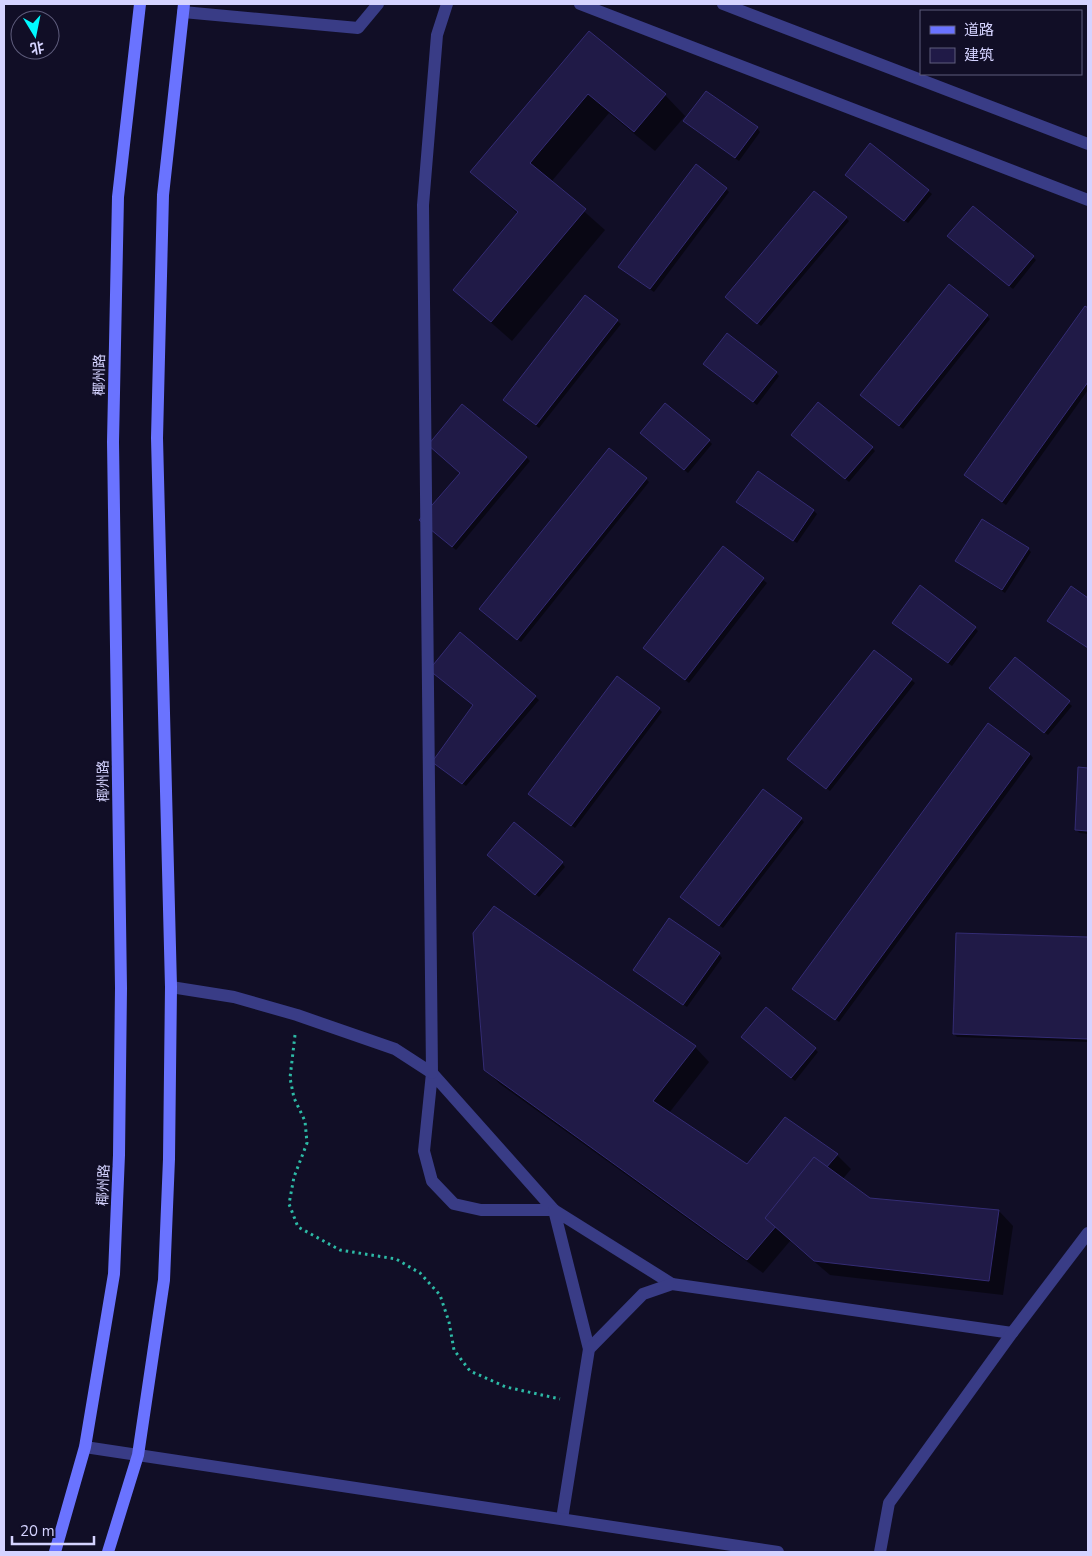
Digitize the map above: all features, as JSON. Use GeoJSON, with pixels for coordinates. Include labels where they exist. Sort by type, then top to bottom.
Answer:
{"type":"FeatureCollection","features":[{"type":"Feature","properties":{"kind":"main road","name":"椰州路"},"geometry":{"type":"LineString","coordinates":[[55,1552],[85,1447],[114,1274],[119,1155],[121,988],[113,442],[118,197],[140,4]]}},
{"type":"Feature","properties":{"kind":"main road"},"geometry":{"type":"LineString","coordinates":[[108,1552],[138,1454],[164,1280],[169,1159],[171,987],[157,438],[163,195],[183,8]]}},
{"type":"Feature","properties":{"kind":"street"},"geometry":{"type":"LineString","coordinates":[[183,8],[358,28],[378,4]]}},
{"type":"Feature","properties":{"kind":"street"},"geometry":{"type":"LineString","coordinates":[[447,4],[437,35],[423,205],[432,1073],[424,1151],[432,1181],[454,1204],[482,1210],[554,1210]]}},
{"type":"Feature","properties":{"kind":"street"},"geometry":{"type":"LineString","coordinates":[[580,4],[1088,200]]}},
{"type":"Feature","properties":{"kind":"street"},"geometry":{"type":"LineString","coordinates":[[723,4],[1088,144]]}},
{"type":"Feature","properties":{"kind":"street"},"geometry":{"type":"LineString","coordinates":[[171,987],[234,996],[297,1015],[395,1049],[432,1073],[554,1210],[672,1284],[1012,1334]]}},
{"type":"Feature","properties":{"kind":"street"},"geometry":{"type":"LineString","coordinates":[[554,1210],[589,1349],[562,1519]]}},
{"type":"Feature","properties":{"kind":"street"},"geometry":{"type":"LineString","coordinates":[[880,1552],[889,1503],[1088,1233]]}},
{"type":"Feature","properties":{"kind":"street"},"geometry":{"type":"LineString","coordinates":[[589,1349],[642,1294],[672,1284]]}},
{"type":"Feature","properties":{"kind":"street"},"geometry":{"type":"LineString","coordinates":[[85,1447],[778,1552]]}},
{"type":"Feature","properties":{"kind":"path"},"geometry":{"type":"LineString","coordinates":[[297,1015],[290,1078],[294,1098],[305,1121],[307,1143],[294,1178],[289,1204],[298,1226],[340,1250],[396,1259],[420,1273],[440,1295],[449,1322],[454,1350],[470,1371],[506,1387],[581,1403]]}},
{"type":"Feature","properties":{"kind":"building"},"geometry":{"type":"Polygon","coordinates":[[[589,31],[666,94],[634,132],[588,94],[530,163],[586,209],[491,322],[453,290],[518,212],[470,172],[589,31]]]}},
{"type":"Feature","properties":{"kind":"building"},"geometry":{"type":"Polygon","coordinates":[[[706,91],[758,127],[735,158],[683,121],[706,91]]]}},
{"type":"Feature","properties":{"kind":"building"},"geometry":{"type":"Polygon","coordinates":[[[870,143],[929,190],[904,221],[845,175],[870,143]]]}},
{"type":"Feature","properties":{"kind":"building"},"geometry":{"type":"Polygon","coordinates":[[[696,164],[727,188],[650,289],[618,267],[696,164]]]}},
{"type":"Feature","properties":{"kind":"building"},"geometry":{"type":"Polygon","coordinates":[[[814,191],[847,217],[757,324],[725,297],[814,191]]]}},
{"type":"Feature","properties":{"kind":"building"},"geometry":{"type":"Polygon","coordinates":[[[973,206],[1034,256],[1009,286],[947,236],[973,206]]]}},
{"type":"Feature","properties":{"kind":"building"},"geometry":{"type":"Polygon","coordinates":[[[949,284],[988,315],[899,426],[860,395],[949,284]]]}},
{"type":"Feature","properties":{"kind":"building"},"geometry":{"type":"Polygon","coordinates":[[[585,295],[618,320],[536,425],[503,400],[585,295]]]}},
{"type":"Feature","properties":{"kind":"building"},"geometry":{"type":"Polygon","coordinates":[[[1085,306],[1088,308],[1088,382],[1002,502],[964,475],[1085,306]]]}},
{"type":"Feature","properties":{"kind":"building"},"geometry":{"type":"Polygon","coordinates":[[[727,333],[777,372],[753,402],[703,364],[727,333]]]}},
{"type":"Feature","properties":{"kind":"building"},"geometry":{"type":"Polygon","coordinates":[[[818,402],[873,447],[845,479],[791,435],[818,402]]]}},
{"type":"Feature","properties":{"kind":"building"},"geometry":{"type":"Polygon","coordinates":[[[665,403],[710,440],[684,470],[640,433],[665,403]]]}},
{"type":"Feature","properties":{"kind":"building"},"geometry":{"type":"Polygon","coordinates":[[[462,404],[527,457],[452,547],[419,520],[460,473],[428,445],[462,404]]]}},
{"type":"Feature","properties":{"kind":"building"},"geometry":{"type":"Polygon","coordinates":[[[609,448],[647,478],[517,640],[479,609],[609,448]]]}},
{"type":"Feature","properties":{"kind":"building"},"geometry":{"type":"Polygon","coordinates":[[[758,471],[814,510],[793,541],[736,502],[758,471]]]}},
{"type":"Feature","properties":{"kind":"building"},"geometry":{"type":"Polygon","coordinates":[[[982,519],[1029,548],[1002,590],[955,561],[982,519]]]}},
{"type":"Feature","properties":{"kind":"building"},"geometry":{"type":"Polygon","coordinates":[[[723,546],[764,578],[685,680],[643,648],[723,546]]]}},
{"type":"Feature","properties":{"kind":"building"},"geometry":{"type":"Polygon","coordinates":[[[920,585],[976,627],[948,663],[892,623],[920,585]]]}},
{"type":"Feature","properties":{"kind":"building"},"geometry":{"type":"Polygon","coordinates":[[[1071,586],[1088,598],[1088,648],[1047,621],[1071,586]]]}},
{"type":"Feature","properties":{"kind":"building"},"geometry":{"type":"Polygon","coordinates":[[[460,632],[536,696],[462,784],[432,762],[473,705],[429,670],[460,632]]]}},
{"type":"Feature","properties":{"kind":"building"},"geometry":{"type":"Polygon","coordinates":[[[874,650],[912,679],[826,789],[787,759],[874,650]]]}},
{"type":"Feature","properties":{"kind":"building"},"geometry":{"type":"Polygon","coordinates":[[[1015,657],[1070,701],[1044,733],[989,688],[1015,657]]]}},
{"type":"Feature","properties":{"kind":"building"},"geometry":{"type":"Polygon","coordinates":[[[617,676],[660,708],[571,826],[528,794],[617,676]]]}},
{"type":"Feature","properties":{"kind":"building"},"geometry":{"type":"Polygon","coordinates":[[[988,723],[1030,754],[835,1020],[792,989],[988,723]]]}},
{"type":"Feature","properties":{"kind":"building"},"geometry":{"type":"Polygon","coordinates":[[[1078,767],[1088,768],[1088,831],[1075,830],[1078,767]]]}},
{"type":"Feature","properties":{"kind":"building"},"geometry":{"type":"Polygon","coordinates":[[[763,789],[802,818],[719,926],[680,897],[763,789]]]}},
{"type":"Feature","properties":{"kind":"building"},"geometry":{"type":"Polygon","coordinates":[[[514,822],[563,862],[535,895],[487,855],[514,822]]]}},
{"type":"Feature","properties":{"kind":"building"},"geometry":{"type":"Polygon","coordinates":[[[494,906],[696,1046],[653,1101],[747,1164],[785,1117],[838,1154],[747,1260],[484,1070],[473,933],[494,906]]]}},
{"type":"Feature","properties":{"kind":"building"},"geometry":{"type":"Polygon","coordinates":[[[669,918],[720,953],[683,1005],[633,970],[669,918]]]}},
{"type":"Feature","properties":{"kind":"building"},"geometry":{"type":"Polygon","coordinates":[[[956,933],[1088,937],[1088,1039],[953,1034],[956,933]]]}},
{"type":"Feature","properties":{"kind":"building"},"geometry":{"type":"Polygon","coordinates":[[[766,1007],[816,1048],[791,1078],[741,1037],[766,1007]]]}},
{"type":"Feature","properties":{"kind":"building"},"geometry":{"type":"Polygon","coordinates":[[[814,1157],[870,1198],[999,1210],[989,1281],[814,1261],[765,1218],[814,1157]]]}}]}
